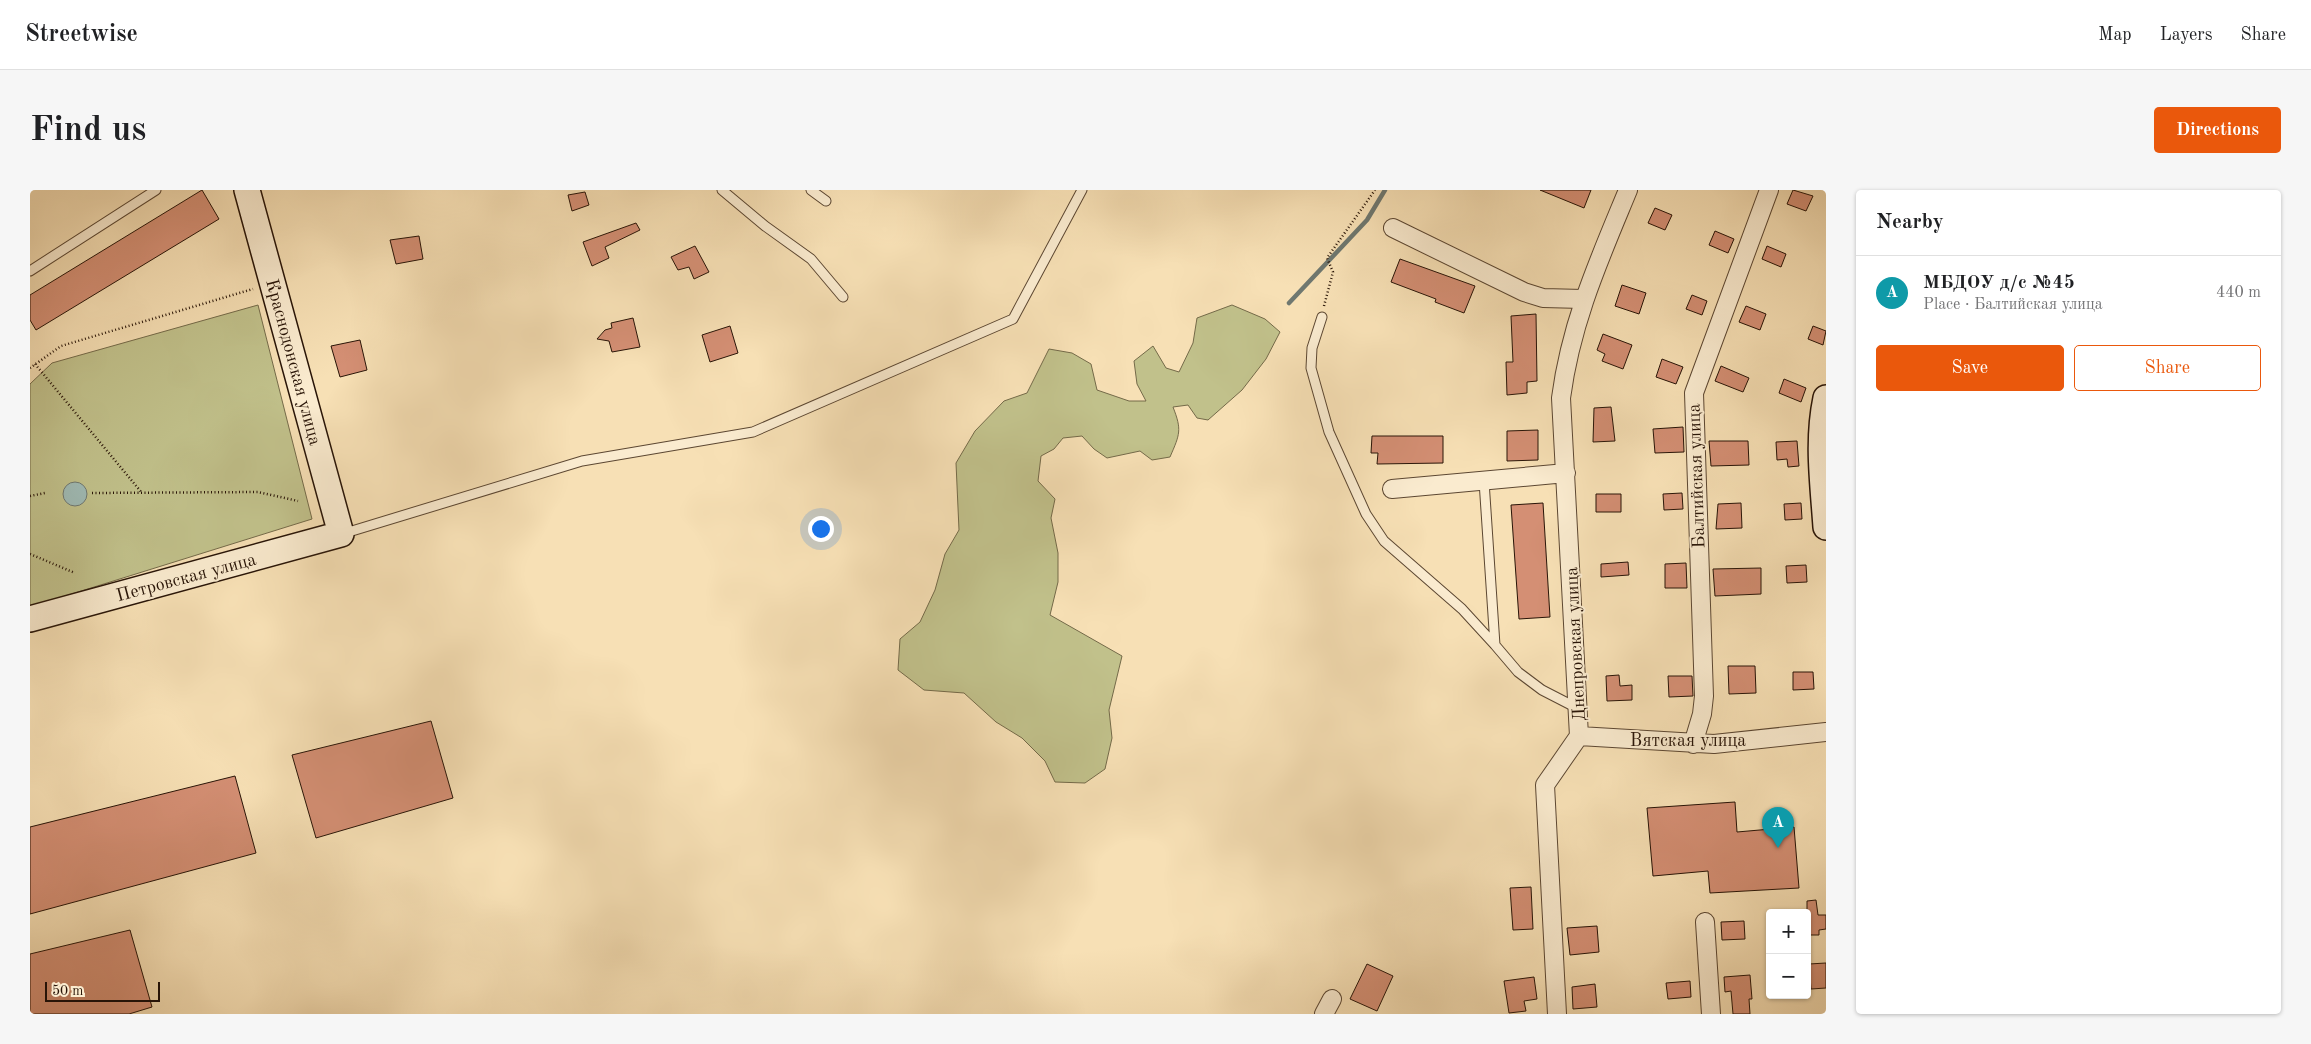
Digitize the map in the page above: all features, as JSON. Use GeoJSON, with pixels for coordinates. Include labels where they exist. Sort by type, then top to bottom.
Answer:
{"type":"FeatureCollection","features":[{"type":"Feature","properties":{"kind":"street","name":"Краснодонская улица"},"geometry":{"type":"LineString","coordinates":[[247,190],[341,534]]}},
{"type":"Feature","properties":{"kind":"street","name":"Днепровская улица"},"geometry":{"type":"LineString","coordinates":[[1556,1014],[1545,785],[1579,736],[1561,398],[1565,369],[1583,299],[1628,190]]}},
{"type":"Feature","properties":{"kind":"street","name":"Балтийская улица"},"geometry":{"type":"LineString","coordinates":[[1693,744],[1702,714],[1704,696],[1694,393],[1769,190]]}},
{"type":"Feature","properties":{"kind":"street"},"geometry":{"type":"LineString","coordinates":[[1394,228],[1524,292],[1543,298],[1583,299]]}},
{"type":"Feature","properties":{"kind":"street"},"geometry":{"type":"LineString","coordinates":[[1826,398],[1822,418],[1820,448],[1826,527]]}},
{"type":"Feature","properties":{"kind":"street"},"geometry":{"type":"LineString","coordinates":[[1392,489],[1566,473]]}},
{"type":"Feature","properties":{"kind":"street","name":"Петровская улица"},"geometry":{"type":"LineString","coordinates":[[30,620],[341,534]]}},
{"type":"Feature","properties":{"kind":"street","name":"Вятская улица"},"geometry":{"type":"LineString","coordinates":[[1579,736],[1693,744],[1731,743],[1826,732]]}},
{"type":"Feature","properties":{"kind":"street"},"geometry":{"type":"LineString","coordinates":[[1705,922],[1712,1014]]}},
{"type":"Feature","properties":{"kind":"lane"},"geometry":{"type":"LineString","coordinates":[[30,271],[156,190]]}},
{"type":"Feature","properties":{"kind":"lane"},"geometry":{"type":"LineString","coordinates":[[722,190],[765,226],[811,259],[843,297]]}},
{"type":"Feature","properties":{"kind":"lane"},"geometry":{"type":"LineString","coordinates":[[811,190],[826,201]]}},
{"type":"Feature","properties":{"kind":"lane"},"geometry":{"type":"LineString","coordinates":[[341,534],[582,461],[753,432],[1013,319],[1082,190]]}},
{"type":"Feature","properties":{"kind":"lane"},"geometry":{"type":"LineString","coordinates":[[1322,317],[1312,348],[1311,368],[1329,432],[1366,514],[1384,541],[1462,609],[1518,672],[1542,690],[1579,709]]}},
{"type":"Feature","properties":{"kind":"lane"},"geometry":{"type":"LineString","coordinates":[[1484,480],[1495,645]]}},
{"type":"Feature","properties":{"kind":"path"},"geometry":{"type":"LineString","coordinates":[[1322,317],[1333,272],[1327,258],[1375,190]]}},
{"type":"Feature","properties":{"kind":"path"},"geometry":{"type":"LineString","coordinates":[[30,368],[61,346],[257,288]]}},
{"type":"Feature","properties":{"kind":"path"},"geometry":{"type":"LineString","coordinates":[[35,364],[142,493]]}},
{"type":"Feature","properties":{"kind":"path"},"geometry":{"type":"LineString","coordinates":[[92,493],[258,492],[298,501]]}},
{"type":"Feature","properties":{"kind":"path"},"geometry":{"type":"LineString","coordinates":[[30,496],[45,493]]}},
{"type":"Feature","properties":{"kind":"path"},"geometry":{"type":"LineString","coordinates":[[30,554],[75,573]]}},
{"type":"Feature","properties":{"kind":"green space"},"geometry":{"type":"Polygon","coordinates":[[[258,305],[312,519],[30,607],[30,384],[52,363],[258,305]]]}},
{"type":"Feature","properties":{"kind":"green space"},"geometry":{"type":"Polygon","coordinates":[[[1232,305],[1265,319],[1280,332],[1266,359],[1242,390],[1208,420],[1197,418],[1188,405],[1173,407],[1178,421],[1179,432],[1170,457],[1152,460],[1140,451],[1107,458],[1094,449],[1082,436],[1063,438],[1054,449],[1041,456],[1038,481],[1055,499],[1051,518],[1058,553],[1058,582],[1050,615],[1122,656],[1109,710],[1112,738],[1105,769],[1085,783],[1055,782],[1045,761],[1022,738],[996,722],[964,693],[924,690],[898,670],[900,639],[920,622],[935,590],[945,554],[959,530],[956,463],[975,431],[1004,401],[1027,393],[1049,349],[1072,353],[1091,364],[1097,390],[1129,401],[1146,401],[1137,384],[1134,361],[1153,346],[1166,368],[1179,372],[1193,343],[1197,318],[1232,305]]]}},
{"type":"Feature","properties":{"kind":"water"},"geometry":{"type":"Polygon","coordinates":[[[75,482],[80,483],[86,489],[86,499],[80,505],[75,506],[70,505],[64,499],[63,494],[64,489],[70,483],[75,482]]]}},
{"type":"Feature","properties":{"kind":"building"},"geometry":{"type":"Polygon","coordinates":[[[202,190],[219,219],[36,330],[30,320],[30,295],[202,190]]]}},
{"type":"Feature","properties":{"kind":"building"},"geometry":{"type":"Polygon","coordinates":[[[1540,190],[1591,190],[1584,208],[1540,190]]]}},
{"type":"Feature","properties":{"kind":"building"},"geometry":{"type":"Polygon","coordinates":[[[1793,190],[1813,196],[1806,211],[1787,204],[1793,190]]]}},
{"type":"Feature","properties":{"kind":"building"},"geometry":{"type":"Polygon","coordinates":[[[585,192],[589,205],[572,211],[568,195],[585,192]]]}},
{"type":"Feature","properties":{"kind":"building"},"geometry":{"type":"Polygon","coordinates":[[[1655,208],[1672,215],[1665,230],[1648,223],[1655,208]]]}},
{"type":"Feature","properties":{"kind":"building"},"geometry":{"type":"Polygon","coordinates":[[[636,223],[640,230],[605,247],[609,258],[592,266],[583,242],[636,223]]]}},
{"type":"Feature","properties":{"kind":"building"},"geometry":{"type":"Polygon","coordinates":[[[1715,231],[1734,239],[1728,253],[1709,245],[1715,231]]]}},
{"type":"Feature","properties":{"kind":"building"},"geometry":{"type":"Polygon","coordinates":[[[419,236],[423,259],[396,264],[390,240],[419,236]]]}},
{"type":"Feature","properties":{"kind":"building"},"geometry":{"type":"Polygon","coordinates":[[[695,246],[709,272],[694,279],[689,267],[678,270],[671,257],[695,246]]]}},
{"type":"Feature","properties":{"kind":"building"},"geometry":{"type":"Polygon","coordinates":[[[1767,246],[1786,254],[1781,267],[1762,259],[1767,246]]]}},
{"type":"Feature","properties":{"kind":"building"},"geometry":{"type":"Polygon","coordinates":[[[1400,259],[1475,286],[1464,313],[1435,302],[1436,299],[1391,282],[1400,259]]]}},
{"type":"Feature","properties":{"kind":"building"},"geometry":{"type":"Polygon","coordinates":[[[1622,285],[1646,293],[1639,314],[1615,306],[1622,285]]]}},
{"type":"Feature","properties":{"kind":"building"},"geometry":{"type":"Polygon","coordinates":[[[1692,295],[1707,301],[1702,315],[1686,309],[1692,295]]]}},
{"type":"Feature","properties":{"kind":"building"},"geometry":{"type":"Polygon","coordinates":[[[1746,306],[1766,314],[1760,330],[1739,322],[1746,306]]]}},
{"type":"Feature","properties":{"kind":"building"},"geometry":{"type":"Polygon","coordinates":[[[1536,314],[1537,381],[1527,382],[1527,393],[1507,395],[1506,362],[1513,362],[1511,316],[1536,314]]]}},
{"type":"Feature","properties":{"kind":"building"},"geometry":{"type":"Polygon","coordinates":[[[633,318],[640,347],[612,352],[609,341],[597,339],[605,330],[612,328],[611,323],[633,318]]]}},
{"type":"Feature","properties":{"kind":"building"},"geometry":{"type":"Polygon","coordinates":[[[730,326],[738,353],[710,362],[702,335],[730,326]]]}},
{"type":"Feature","properties":{"kind":"building"},"geometry":{"type":"Polygon","coordinates":[[[1813,326],[1826,331],[1823,345],[1808,339],[1813,326]]]}},
{"type":"Feature","properties":{"kind":"building"},"geometry":{"type":"Polygon","coordinates":[[[1603,334],[1632,345],[1623,369],[1602,361],[1605,354],[1597,350],[1603,334]]]}},
{"type":"Feature","properties":{"kind":"building"},"geometry":{"type":"Polygon","coordinates":[[[360,340],[367,370],[340,377],[331,346],[360,340]]]}},
{"type":"Feature","properties":{"kind":"building"},"geometry":{"type":"Polygon","coordinates":[[[1662,359],[1683,367],[1676,384],[1656,377],[1662,359]]]}},
{"type":"Feature","properties":{"kind":"building"},"geometry":{"type":"Polygon","coordinates":[[[1721,366],[1749,378],[1743,392],[1715,381],[1721,366]]]}},
{"type":"Feature","properties":{"kind":"building"},"geometry":{"type":"Polygon","coordinates":[[[1784,379],[1806,388],[1801,402],[1779,393],[1784,379]]]}},
{"type":"Feature","properties":{"kind":"building"},"geometry":{"type":"Polygon","coordinates":[[[1611,407],[1615,441],[1593,442],[1594,408],[1611,407]]]}},
{"type":"Feature","properties":{"kind":"building"},"geometry":{"type":"Polygon","coordinates":[[[1683,427],[1684,452],[1655,453],[1653,429],[1683,427]]]}},
{"type":"Feature","properties":{"kind":"building"},"geometry":{"type":"Polygon","coordinates":[[[1538,430],[1538,460],[1507,461],[1507,431],[1538,430]]]}},
{"type":"Feature","properties":{"kind":"building"},"geometry":{"type":"Polygon","coordinates":[[[1372,436],[1443,436],[1443,463],[1377,464],[1378,453],[1371,453],[1372,436]]]}},
{"type":"Feature","properties":{"kind":"building"},"geometry":{"type":"Polygon","coordinates":[[[1709,441],[1748,441],[1749,465],[1711,466],[1709,441]]]}},
{"type":"Feature","properties":{"kind":"building"},"geometry":{"type":"Polygon","coordinates":[[[1797,441],[1799,466],[1788,467],[1787,459],[1777,460],[1776,442],[1797,441]]]}},
{"type":"Feature","properties":{"kind":"building"},"geometry":{"type":"Polygon","coordinates":[[[1682,493],[1683,509],[1664,510],[1663,494],[1682,493]]]}},
{"type":"Feature","properties":{"kind":"building"},"geometry":{"type":"Polygon","coordinates":[[[1596,494],[1621,494],[1621,512],[1596,512],[1596,494]]]}},
{"type":"Feature","properties":{"kind":"building"},"geometry":{"type":"Polygon","coordinates":[[[1543,503],[1550,617],[1519,619],[1511,505],[1543,503]]]}},
{"type":"Feature","properties":{"kind":"building"},"geometry":{"type":"Polygon","coordinates":[[[1741,503],[1742,528],[1716,529],[1718,504],[1741,503]]]}},
{"type":"Feature","properties":{"kind":"building"},"geometry":{"type":"Polygon","coordinates":[[[1801,503],[1802,519],[1785,520],[1784,504],[1801,503]]]}},
{"type":"Feature","properties":{"kind":"building"},"geometry":{"type":"Polygon","coordinates":[[[1628,562],[1629,575],[1601,577],[1601,564],[1628,562]]]}},
{"type":"Feature","properties":{"kind":"building"},"geometry":{"type":"Polygon","coordinates":[[[1686,563],[1687,588],[1665,588],[1665,564],[1686,563]]]}},
{"type":"Feature","properties":{"kind":"building"},"geometry":{"type":"Polygon","coordinates":[[[1806,565],[1807,582],[1787,583],[1786,566],[1806,565]]]}},
{"type":"Feature","properties":{"kind":"building"},"geometry":{"type":"Polygon","coordinates":[[[1761,568],[1761,594],[1715,596],[1713,569],[1761,568]]]}},
{"type":"Feature","properties":{"kind":"building"},"geometry":{"type":"Polygon","coordinates":[[[1728,666],[1755,666],[1756,693],[1729,694],[1728,666]]]}},
{"type":"Feature","properties":{"kind":"building"},"geometry":{"type":"Polygon","coordinates":[[[1793,672],[1813,672],[1814,689],[1793,690],[1793,672]]]}},
{"type":"Feature","properties":{"kind":"building"},"geometry":{"type":"Polygon","coordinates":[[[1619,675],[1620,686],[1632,685],[1632,700],[1607,701],[1606,676],[1619,675]]]}},
{"type":"Feature","properties":{"kind":"building"},"geometry":{"type":"Polygon","coordinates":[[[1668,676],[1692,676],[1693,696],[1669,697],[1668,676]]]}},
{"type":"Feature","properties":{"kind":"building"},"geometry":{"type":"Polygon","coordinates":[[[431,721],[453,798],[316,838],[292,755],[431,721]]]}},
{"type":"Feature","properties":{"kind":"building"},"geometry":{"type":"Polygon","coordinates":[[[235,776],[256,853],[30,914],[30,827],[235,776]]]}},
{"type":"Feature","properties":{"kind":"building"},"geometry":{"type":"Polygon","coordinates":[[[1735,802],[1737,832],[1794,827],[1799,888],[1710,893],[1708,871],[1653,876],[1647,808],[1735,802]]]}},
{"type":"Feature","properties":{"kind":"building"},"geometry":{"type":"Polygon","coordinates":[[[1531,887],[1533,929],[1513,930],[1510,888],[1531,887]]]}},
{"type":"Feature","properties":{"kind":"building"},"geometry":{"type":"Polygon","coordinates":[[[1816,900],[1818,915],[1826,915],[1826,929],[1819,930],[1819,935],[1811,935],[1811,909],[1807,909],[1807,901],[1816,900]]]}},
{"type":"Feature","properties":{"kind":"building"},"geometry":{"type":"Polygon","coordinates":[[[1744,921],[1745,939],[1722,940],[1721,922],[1744,921]]]}},
{"type":"Feature","properties":{"kind":"building"},"geometry":{"type":"Polygon","coordinates":[[[1597,926],[1599,952],[1570,955],[1567,928],[1597,926]]]}},
{"type":"Feature","properties":{"kind":"building"},"geometry":{"type":"Polygon","coordinates":[[[130,930],[152,1007],[129,1014],[30,1014],[30,954],[130,930]]]}},
{"type":"Feature","properties":{"kind":"building"},"geometry":{"type":"Polygon","coordinates":[[[1826,963],[1826,988],[1811,989],[1811,964],[1826,963]]]}},
{"type":"Feature","properties":{"kind":"building"},"geometry":{"type":"Polygon","coordinates":[[[1367,964],[1393,976],[1377,1011],[1350,999],[1367,964]]]}},
{"type":"Feature","properties":{"kind":"building"},"geometry":{"type":"Polygon","coordinates":[[[1750,975],[1752,999],[1749,999],[1750,1014],[1733,1014],[1731,991],[1725,992],[1724,977],[1750,975]]]}},
{"type":"Feature","properties":{"kind":"building"},"geometry":{"type":"Polygon","coordinates":[[[1534,977],[1537,999],[1524,1001],[1526,1011],[1509,1013],[1504,981],[1534,977]]]}},
{"type":"Feature","properties":{"kind":"building"},"geometry":{"type":"Polygon","coordinates":[[[1690,981],[1691,997],[1668,999],[1666,983],[1690,981]]]}},
{"type":"Feature","properties":{"kind":"building"},"geometry":{"type":"Polygon","coordinates":[[[1595,984],[1597,1007],[1573,1009],[1572,987],[1595,984]]]}},
{"type":"Feature","properties":{"kind":"waterway"},"geometry":{"type":"LineString","coordinates":[[1289,303],[1367,220],[1385,190]]}},
{"type":"Feature","properties":{"kind":"place","name":"МБДОУ д/с №45"},"geometry":{"type":"Point","coordinates":[1778,848]}}]}
